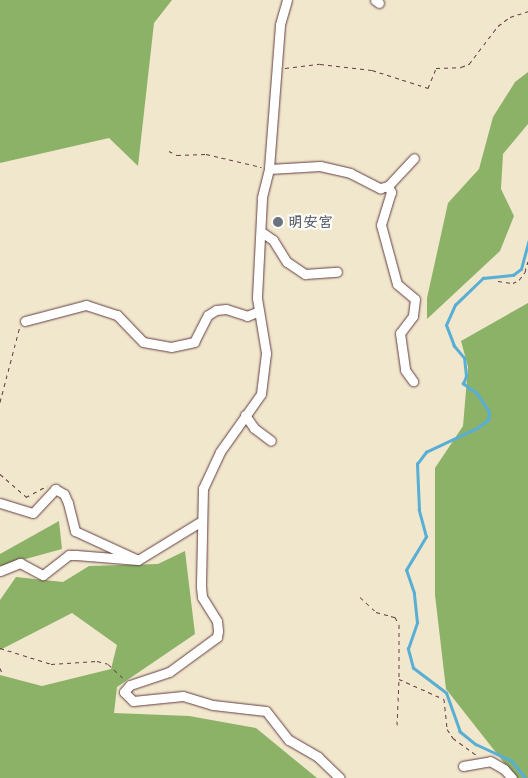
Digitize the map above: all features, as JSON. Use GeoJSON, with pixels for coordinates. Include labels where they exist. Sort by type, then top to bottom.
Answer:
{"type":"FeatureCollection","features":[{"type":"Feature","properties":{"kind":"street"},"geometry":{"type":"LineString","coordinates":[[287,0],[280,25],[275,69],[269,169],[262,198],[262,233],[257,312],[266,353],[264,380],[261,394],[245,415],[207,477],[200,522],[202,597],[218,621],[217,637],[170,672],[130,685],[124,692],[133,701],[183,696],[213,705],[266,711],[289,740],[318,757],[340,778]]}},
{"type":"Feature","properties":{"kind":"street"},"geometry":{"type":"LineString","coordinates":[[269,169],[320,166],[350,173],[380,188],[388,186],[414,158]]}},
{"type":"Feature","properties":{"kind":"street"},"geometry":{"type":"LineString","coordinates":[[388,186],[391,192],[381,225],[397,284],[415,299],[413,316],[400,333],[405,370],[413,382]]}},
{"type":"Feature","properties":{"kind":"street"},"geometry":{"type":"LineString","coordinates":[[262,233],[273,240],[287,262],[305,274],[337,272]]}},
{"type":"Feature","properties":{"kind":"street"},"geometry":{"type":"LineString","coordinates":[[26,321],[86,305],[117,315],[143,342],[171,348],[194,342],[208,315],[216,310],[226,309],[247,316],[257,312]]}},
{"type":"Feature","properties":{"kind":"street"},"geometry":{"type":"LineString","coordinates":[[245,415],[254,428],[271,441]]}},
{"type":"Feature","properties":{"kind":"street"},"geometry":{"type":"LineString","coordinates":[[0,503],[33,513],[55,489],[64,494],[68,502],[75,531],[138,560]]}},
{"type":"Feature","properties":{"kind":"street"},"geometry":{"type":"LineString","coordinates":[[0,572],[20,563],[43,574],[69,555],[138,560],[200,522]]}},
{"type":"Feature","properties":{"kind":"street"},"geometry":{"type":"LineString","coordinates":[[463,766],[490,761],[504,769],[512,778]]}},
{"type":"Feature","properties":{"kind":"path"},"geometry":{"type":"LineString","coordinates":[[275,69],[320,64],[372,70],[428,88],[436,68],[461,68],[469,64],[498,26],[510,17],[528,10]]}},
{"type":"Feature","properties":{"kind":"path"},"geometry":{"type":"LineString","coordinates":[[169,151],[177,155],[206,154],[269,169]]}},
{"type":"Feature","properties":{"kind":"path"},"geometry":{"type":"LineString","coordinates":[[498,281],[513,283],[519,280],[525,272],[528,261]]}},
{"type":"Feature","properties":{"kind":"path"},"geometry":{"type":"LineString","coordinates":[[0,402],[15,335],[26,321]]}},
{"type":"Feature","properties":{"kind":"path"},"geometry":{"type":"LineString","coordinates":[[0,474],[26,497],[33,496],[42,486],[55,489]]}},
{"type":"Feature","properties":{"kind":"path"},"geometry":{"type":"LineString","coordinates":[[360,597],[376,612],[395,617],[399,625],[397,725]]}},
{"type":"Feature","properties":{"kind":"path"},"geometry":{"type":"LineString","coordinates":[[0,648],[51,664],[97,661],[108,664],[130,685]]}},
{"type":"Feature","properties":{"kind":"path"},"geometry":{"type":"LineString","coordinates":[[0,668],[3,675]]}},
{"type":"Feature","properties":{"kind":"path"},"geometry":{"type":"LineString","coordinates":[[399,678],[444,699],[448,729],[453,738],[467,751],[490,761]]}},
{"type":"Feature","properties":{"kind":"green space"},"geometry":{"type":"Polygon","coordinates":[[[0,0],[172,0],[154,23],[138,166],[109,138],[0,163],[0,0]]]}},
{"type":"Feature","properties":{"kind":"green space"},"geometry":{"type":"Polygon","coordinates":[[[528,72],[528,124],[503,154],[501,189],[514,216],[500,251],[427,319],[427,298],[448,203],[479,169],[493,117],[515,82],[528,72]]]}},
{"type":"Feature","properties":{"kind":"green space"},"geometry":{"type":"Polygon","coordinates":[[[528,303],[528,778],[516,778],[446,689],[435,595],[435,468],[463,426],[468,367],[461,341],[528,303]]]}},
{"type":"Feature","properties":{"kind":"green space"},"geometry":{"type":"Polygon","coordinates":[[[59,521],[62,549],[0,566],[0,554],[59,521]]]}},
{"type":"Feature","properties":{"kind":"green space"},"geometry":{"type":"Polygon","coordinates":[[[185,551],[195,634],[117,687],[114,713],[189,716],[256,728],[317,778],[0,778],[0,675],[42,686],[111,669],[117,645],[72,613],[0,650],[0,600],[16,577],[63,582],[89,566],[158,564],[185,551]]]}},
{"type":"Feature","properties":{"kind":"waterway"},"geometry":{"type":"LineString","coordinates":[[525,778],[511,761],[476,745],[460,732],[446,693],[413,668],[408,649],[417,623],[414,593],[406,570],[426,537],[419,510],[417,464],[426,452],[477,428],[488,420],[489,412],[476,393],[463,384],[466,376],[464,358],[454,346],[446,325],[455,305],[483,278],[513,275],[521,269],[528,242]]}},
{"type":"Feature","properties":{"kind":"place","name":"明安宮"},"geometry":{"type":"Point","coordinates":[278,222]}}]}
